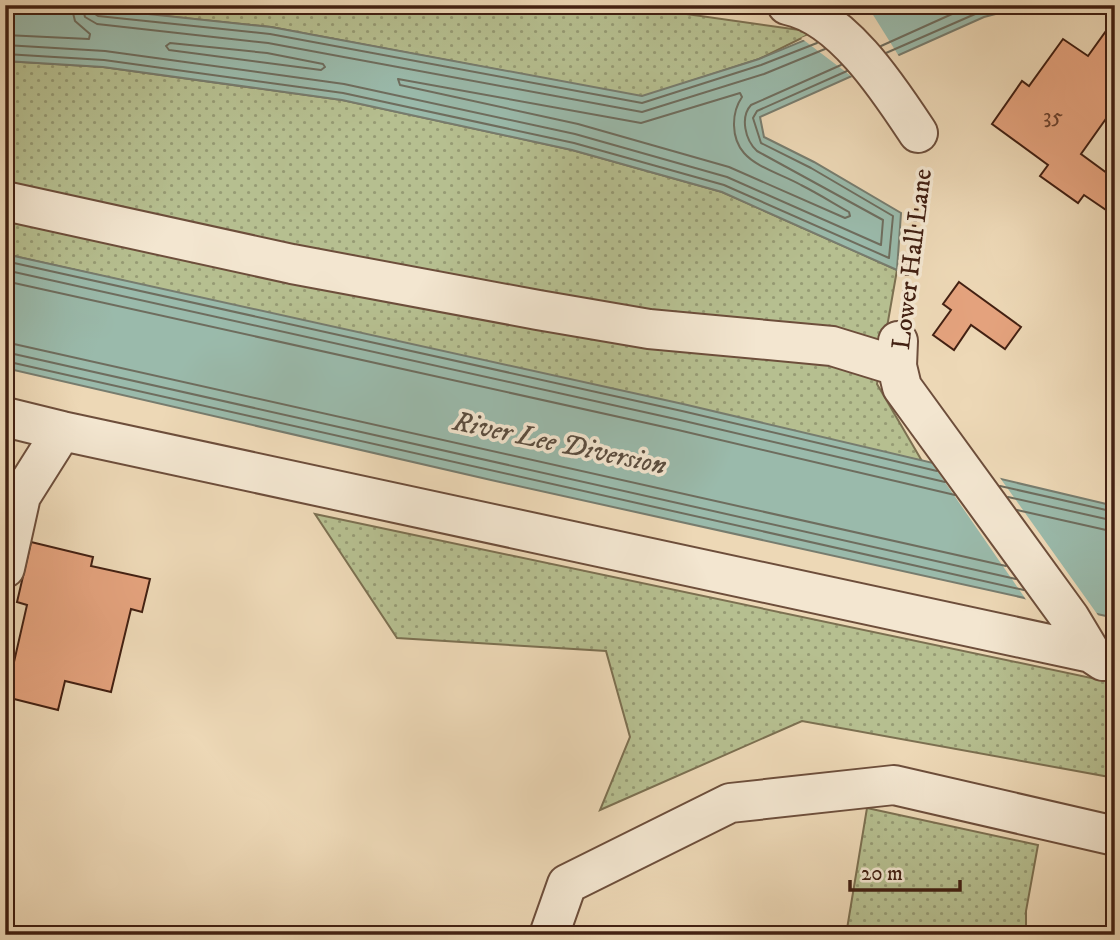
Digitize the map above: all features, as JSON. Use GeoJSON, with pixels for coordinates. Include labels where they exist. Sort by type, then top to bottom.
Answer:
{"type":"FeatureCollection","features":[{"type":"Feature","properties":{"kind":"street","name":"Lower Hall Lane"},"geometry":{"type":"LineString","coordinates":[[787,5],[824,20],[874,73],[918,133]]}},
{"type":"Feature","properties":{"kind":"street"},"geometry":{"type":"LineString","coordinates":[[5,201],[292,264],[649,329],[897,352]]}},
{"type":"Feature","properties":{"kind":"street","name":"Lower Hall Lane"},"geometry":{"type":"LineString","coordinates":[[897,352],[902,387],[1070,618],[1103,659]]}},
{"type":"Feature","properties":{"kind":"street"},"geometry":{"type":"LineString","coordinates":[[5,417],[1103,659]]}},
{"type":"Feature","properties":{"kind":"street"},"geometry":{"type":"LineString","coordinates":[[5,568],[13,498],[62,431]]}},
{"type":"Feature","properties":{"kind":"street"},"geometry":{"type":"LineString","coordinates":[[549,935],[567,884],[730,803],[894,785],[1115,836]]}},
{"type":"Feature","properties":{"kind":"path","name":"Lower Hall Lane"},"geometry":{"type":"LineString","coordinates":[[897,352],[925,149],[918,133]]}},
{"type":"Feature","properties":{"kind":"green space"},"geometry":{"type":"Polygon","coordinates":[[[60,5],[623,5],[814,32],[759,59],[642,97],[271,27],[60,5]]]}},
{"type":"Feature","properties":{"kind":"green space"},"geometry":{"type":"Polygon","coordinates":[[[5,61],[103,67],[342,100],[572,150],[722,192],[897,270],[877,384],[922,461],[5,254],[5,61]]]}},
{"type":"Feature","properties":{"kind":"green space"},"geometry":{"type":"Polygon","coordinates":[[[315,514],[1115,683],[1115,778],[802,721],[600,810],[630,737],[606,651],[397,638],[315,514]]]}},
{"type":"Feature","properties":{"kind":"green space"},"geometry":{"type":"Polygon","coordinates":[[[867,808],[1038,845],[1026,911],[1026,935],[846,935],[867,808]]]}},
{"type":"Feature","properties":{"kind":"water"},"geometry":{"type":"Polygon","coordinates":[[[5,5],[73,6],[271,27],[642,96],[759,59],[890,5],[1030,5],[984,17],[760,117],[764,137],[814,162],[901,213],[897,270],[722,192],[572,150],[342,100],[103,67],[5,61],[5,5]]]}},
{"type":"Feature","properties":{"kind":"water","name":"River Lee Diversion"},"geometry":{"type":"Polygon","coordinates":[[[5,254],[683,404],[1115,506],[1115,618],[491,480],[5,368],[5,254]]]}},
{"type":"Feature","properties":{"kind":"pier"},"geometry":{"type":"Polygon","coordinates":[[[870,10],[900,58],[855,79],[801,38],[870,10]]]}},
{"type":"Feature","properties":{"kind":"pier"},"geometry":{"type":"Polygon","coordinates":[[[929,459],[998,475],[1100,618],[1027,601],[929,459]]]}},
{"type":"Feature","properties":{"kind":"building"},"geometry":{"type":"Polygon","coordinates":[[[1106,31],[1115,38],[1115,106],[1081,154],[1115,179],[1115,216],[1084,195],[1078,203],[1040,176],[1048,165],[992,124],[1022,81],[1029,86],[1063,39],[1088,56],[1106,31]]]}},
{"type":"Feature","properties":{"kind":"building"},"geometry":{"type":"Polygon","coordinates":[[[959,282],[1021,327],[1005,349],[971,325],[954,350],[933,335],[951,310],[943,304],[959,282]]]}},
{"type":"Feature","properties":{"kind":"building"},"geometry":{"type":"Polygon","coordinates":[[[31,542],[93,557],[91,566],[150,579],[142,612],[131,609],[111,692],[65,681],[58,710],[6,697],[27,605],[17,602],[31,542]]]}}]}
